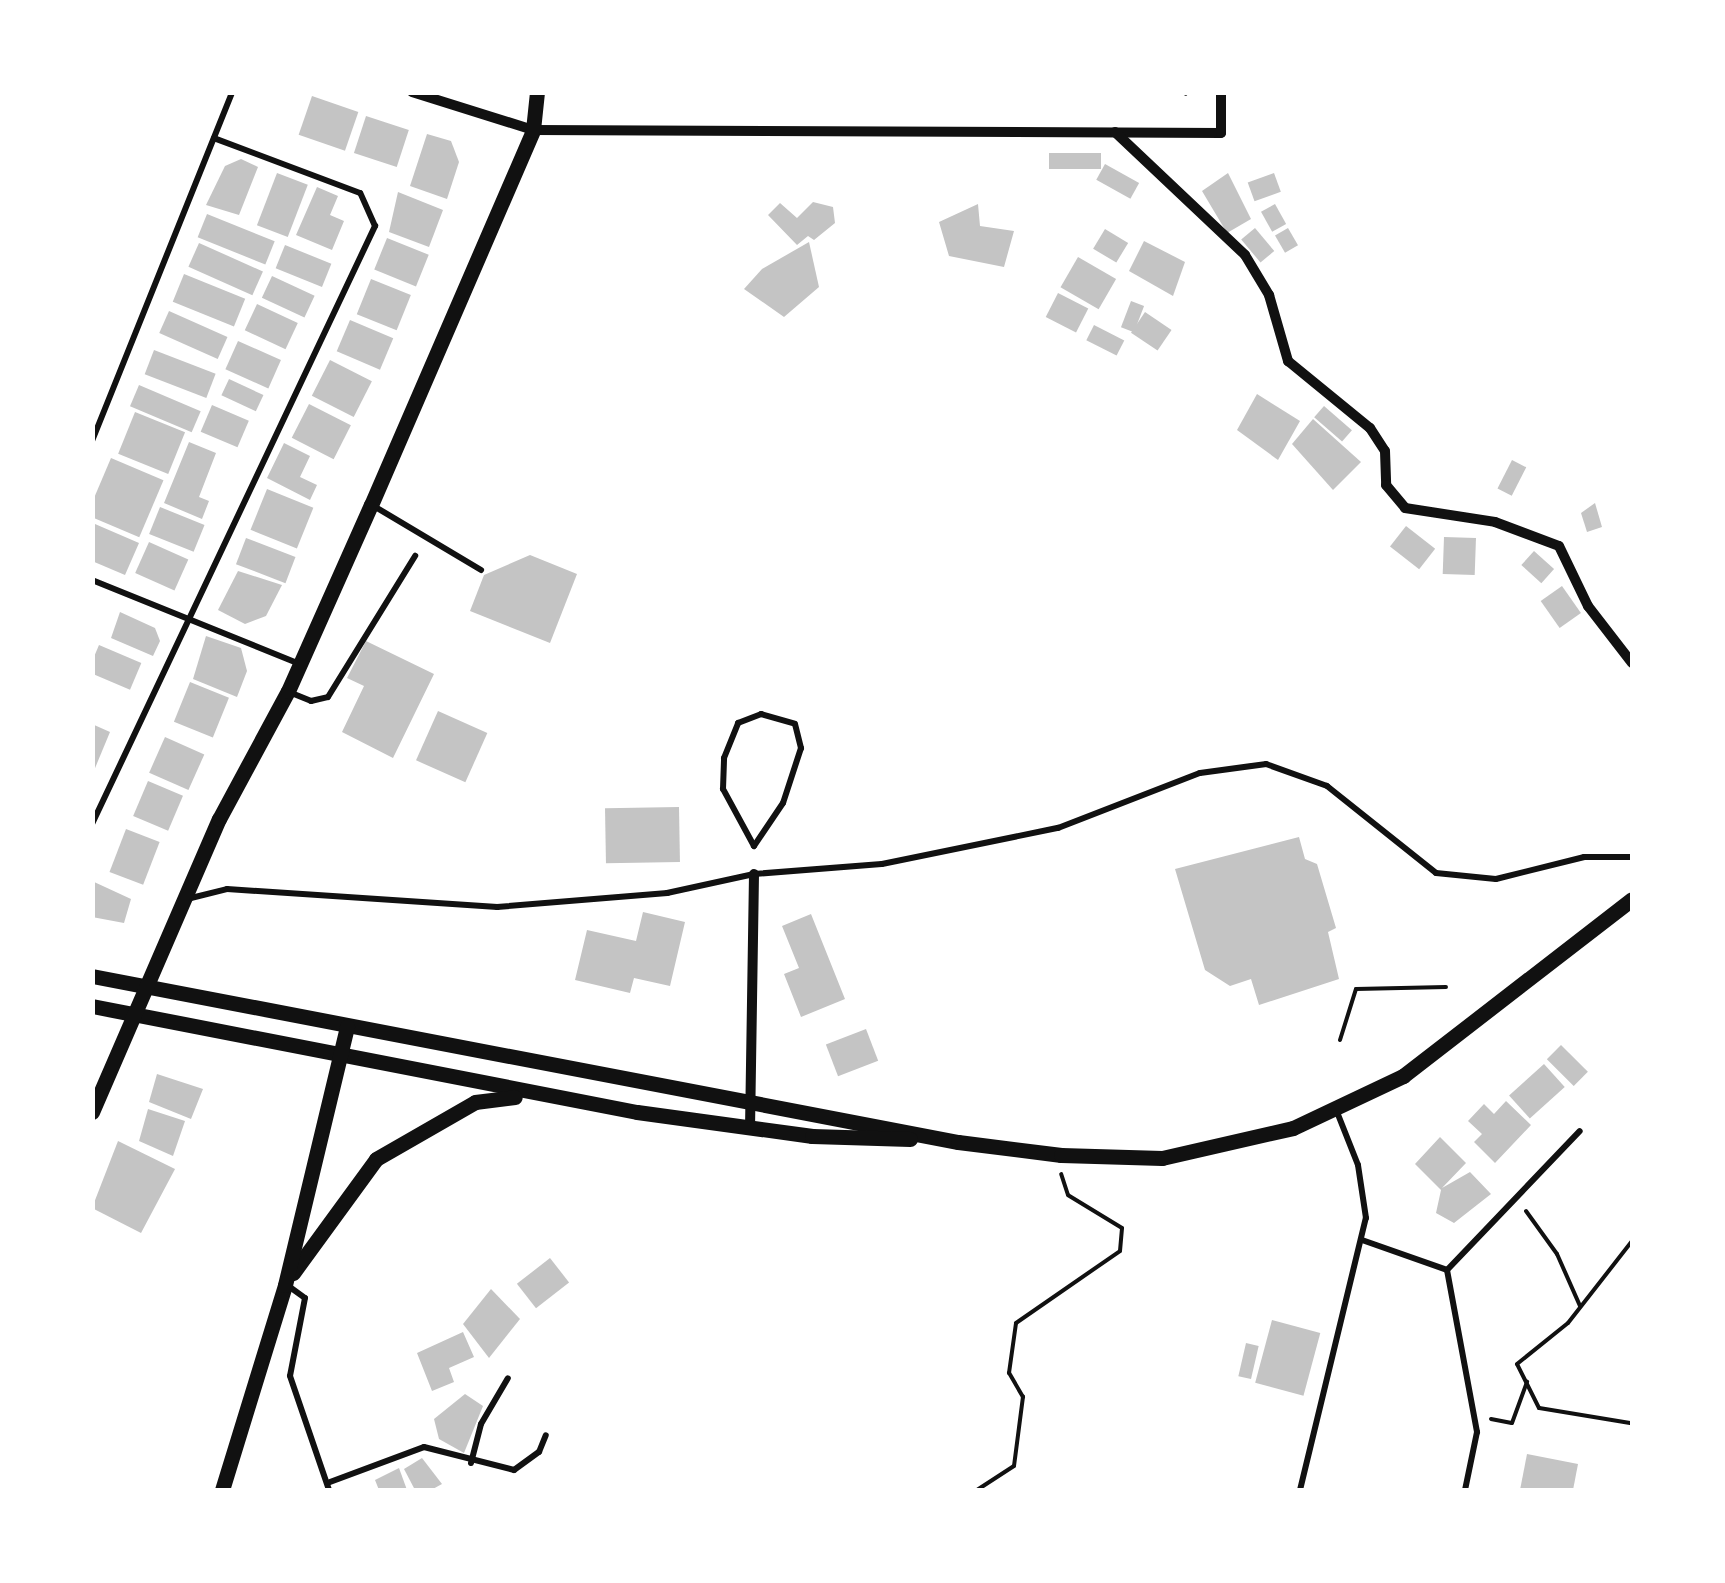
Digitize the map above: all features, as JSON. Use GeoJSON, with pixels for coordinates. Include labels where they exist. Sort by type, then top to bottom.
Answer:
{"type":"FeatureCollection","features":[{"type":"Feature","properties":{"kind":"street"},"geometry":{"type":"LineString","coordinates":[[412,92],[533,130],[1221,133],[1221,92]]}},
{"type":"Feature","properties":{"kind":"street"},"geometry":{"type":"LineString","coordinates":[[92,1112],[184,900],[288,691],[370,504],[533,130],[537,92]]}},
{"type":"Feature","properties":{"kind":"street"},"geometry":{"type":"LineString","coordinates":[[1115,132],[1245,255],[1269,295],[1288,361],[1370,428],[1386,451],[1386,485],[1405,508],[1495,522],[1558,546],[1588,606],[1632,662]]}},
{"type":"Feature","properties":{"kind":"street"},"geometry":{"type":"LineString","coordinates":[[750,1129],[755,1103],[754,874]]}},
{"type":"Feature","properties":{"kind":"street"},"geometry":{"type":"LineString","coordinates":[[92,1006],[339,1058],[750,1129],[958,1142],[1061,1155],[1194,1153],[1337,1112],[1441,1052],[1632,899]]}},
{"type":"Feature","properties":{"kind":"street"},"geometry":{"type":"LineString","coordinates":[[92,976],[958,1142]]}},
{"type":"Feature","properties":{"kind":"street"},"geometry":{"type":"LineString","coordinates":[[222,1490],[286,1285],[346,1026]]}},
{"type":"Feature","properties":{"kind":"street"},"geometry":{"type":"LineString","coordinates":[[286,1285],[354,1180],[376,1159],[475,1102],[554,1097]]}},
{"type":"Feature","properties":{"kind":"lane"},"geometry":{"type":"LineString","coordinates":[[94,435],[232,92]]}},
{"type":"Feature","properties":{"kind":"lane"},"geometry":{"type":"LineString","coordinates":[[92,824],[375,226],[360,193],[214,138]]}},
{"type":"Feature","properties":{"kind":"lane"},"geometry":{"type":"LineString","coordinates":[[370,504],[481,570]]}},
{"type":"Feature","properties":{"kind":"lane"},"geometry":{"type":"LineString","coordinates":[[288,691],[310,701],[328,697],[415,556]]}},
{"type":"Feature","properties":{"kind":"lane"},"geometry":{"type":"LineString","coordinates":[[92,580],[300,664]]}},
{"type":"Feature","properties":{"kind":"lane"},"geometry":{"type":"LineString","coordinates":[[761,714],[795,724],[802,748],[783,803],[754,846],[723,789],[724,758],[738,722],[761,714]]}},
{"type":"Feature","properties":{"kind":"lane"},"geometry":{"type":"LineString","coordinates":[[184,900],[226,889],[497,907],[667,893],[754,874],[882,864],[1058,828],[1200,774],[1266,764],[1327,786],[1436,873],[1496,880],[1584,857],[1632,857]]}},
{"type":"Feature","properties":{"kind":"lane"},"geometry":{"type":"LineString","coordinates":[[1300,1490],[1362,1240],[1365,1196],[1337,1112]]}},
{"type":"Feature","properties":{"kind":"lane"},"geometry":{"type":"LineString","coordinates":[[1447,1270],[1514,1195],[1580,1131]]}},
{"type":"Feature","properties":{"kind":"lane"},"geometry":{"type":"LineString","coordinates":[[1362,1240],[1447,1270]]}},
{"type":"Feature","properties":{"kind":"lane"},"geometry":{"type":"LineString","coordinates":[[1447,1270],[1477,1432],[1465,1490]]}},
{"type":"Feature","properties":{"kind":"lane"},"geometry":{"type":"LineString","coordinates":[[286,1285],[305,1298],[290,1376],[330,1486],[424,1447],[472,1463],[514,1470],[539,1452],[546,1435]]}},
{"type":"Feature","properties":{"kind":"lane"},"geometry":{"type":"LineString","coordinates":[[472,1463],[480,1424],[508,1378]]}},
{"type":"Feature","properties":{"kind":"path"},"geometry":{"type":"LineString","coordinates":[[1340,1040],[1356,989],[1446,986]]}},
{"type":"Feature","properties":{"kind":"path"},"geometry":{"type":"LineString","coordinates":[[976,1490],[1014,1466],[1022,1397],[1009,1373],[1016,1323],[1120,1251],[1122,1228],[1060,1184],[1061,1155]]}},
{"type":"Feature","properties":{"kind":"path"},"geometry":{"type":"LineString","coordinates":[[1514,1195],[1557,1254],[1580,1306]]}},
{"type":"Feature","properties":{"kind":"path"},"geometry":{"type":"LineString","coordinates":[[1632,1241],[1580,1306],[1516,1364],[1539,1408],[1631,1420],[1632,1448]]}},
{"type":"Feature","properties":{"kind":"path"},"geometry":{"type":"LineString","coordinates":[[1512,1423],[1527,1382]]}},
{"type":"Feature","properties":{"kind":"building"},"geometry":{"type":"Polygon","coordinates":[[[312,96],[358,112],[345,151],[299,135],[312,96]]]}},
{"type":"Feature","properties":{"kind":"building"},"geometry":{"type":"Polygon","coordinates":[[[366,116],[409,130],[397,167],[354,153],[366,116]]]}},
{"type":"Feature","properties":{"kind":"building"},"geometry":{"type":"Polygon","coordinates":[[[427,134],[451,141],[459,162],[447,199],[410,186],[427,134]]]}},
{"type":"Feature","properties":{"kind":"building"},"geometry":{"type":"Polygon","coordinates":[[[1049,153],[1101,153],[1101,169],[1049,169],[1049,153]]]}},
{"type":"Feature","properties":{"kind":"building"},"geometry":{"type":"Polygon","coordinates":[[[241,159],[258,167],[239,215],[206,205],[225,166],[241,159]]]}},
{"type":"Feature","properties":{"kind":"building"},"geometry":{"type":"Polygon","coordinates":[[[1105,164],[1139,183],[1130,199],[1096,180],[1105,164]]]}},
{"type":"Feature","properties":{"kind":"building"},"geometry":{"type":"Polygon","coordinates":[[[277,173],[308,185],[288,237],[257,225],[277,173]]]}},
{"type":"Feature","properties":{"kind":"building"},"geometry":{"type":"Polygon","coordinates":[[[1228,173],[1251,219],[1227,233],[1202,191],[1228,173]]]}},
{"type":"Feature","properties":{"kind":"building"},"geometry":{"type":"Polygon","coordinates":[[[1274,173],[1281,192],[1255,201],[1248,183],[1274,173]]]}},
{"type":"Feature","properties":{"kind":"building"},"geometry":{"type":"Polygon","coordinates":[[[317,187],[338,196],[330,215],[344,221],[332,250],[296,235],[317,187]]]}},
{"type":"Feature","properties":{"kind":"building"},"geometry":{"type":"Polygon","coordinates":[[[398,192],[443,210],[429,247],[389,232],[398,192]]]}},
{"type":"Feature","properties":{"kind":"building"},"geometry":{"type":"Polygon","coordinates":[[[813,202],[833,207],[835,223],[814,240],[808,236],[797,245],[768,215],[780,203],[797,218],[813,202]]]}},
{"type":"Feature","properties":{"kind":"building"},"geometry":{"type":"Polygon","coordinates":[[[978,204],[980,226],[1014,231],[1004,267],[949,256],[939,222],[978,204]]]}},
{"type":"Feature","properties":{"kind":"building"},"geometry":{"type":"Polygon","coordinates":[[[1275,204],[1286,224],[1272,232],[1261,212],[1275,204]]]}},
{"type":"Feature","properties":{"kind":"building"},"geometry":{"type":"Polygon","coordinates":[[[207,214],[275,241],[265,265],[198,237],[207,214]]]}},
{"type":"Feature","properties":{"kind":"building"},"geometry":{"type":"Polygon","coordinates":[[[1255,228],[1274,251],[1260,263],[1241,240],[1255,228]]]}},
{"type":"Feature","properties":{"kind":"building"},"geometry":{"type":"Polygon","coordinates":[[[1288,228],[1298,245],[1285,253],[1275,236],[1288,228]]]}},
{"type":"Feature","properties":{"kind":"building"},"geometry":{"type":"Polygon","coordinates":[[[1105,229],[1128,243],[1116,263],[1093,249],[1105,229]]]}},
{"type":"Feature","properties":{"kind":"building"},"geometry":{"type":"Polygon","coordinates":[[[387,238],[429,255],[416,286],[374,270],[387,238]]]}},
{"type":"Feature","properties":{"kind":"building"},"geometry":{"type":"Polygon","coordinates":[[[1144,241],[1185,262],[1173,296],[1129,271],[1144,241]]]}},
{"type":"Feature","properties":{"kind":"building"},"geometry":{"type":"Polygon","coordinates":[[[809,242],[819,287],[784,317],[744,289],[762,269],[809,242]]]}},
{"type":"Feature","properties":{"kind":"building"},"geometry":{"type":"Polygon","coordinates":[[[199,243],[263,271],[252,295],[188,267],[199,243]]]}},
{"type":"Feature","properties":{"kind":"building"},"geometry":{"type":"Polygon","coordinates":[[[285,245],[331,264],[322,287],[276,268],[285,245]]]}},
{"type":"Feature","properties":{"kind":"building"},"geometry":{"type":"Polygon","coordinates":[[[1078,257],[1116,279],[1099,309],[1060,287],[1078,257]]]}},
{"type":"Feature","properties":{"kind":"building"},"geometry":{"type":"Polygon","coordinates":[[[184,274],[245,299],[234,327],[173,302],[184,274]]]}},
{"type":"Feature","properties":{"kind":"building"},"geometry":{"type":"Polygon","coordinates":[[[272,276],[315,296],[304,318],[262,298],[272,276]]]}},
{"type":"Feature","properties":{"kind":"building"},"geometry":{"type":"Polygon","coordinates":[[[371,279],[411,295],[397,330],[357,314],[371,279]]]}},
{"type":"Feature","properties":{"kind":"building"},"geometry":{"type":"Polygon","coordinates":[[[1058,293],[1088,308],[1076,332],[1046,317],[1058,293]]]}},
{"type":"Feature","properties":{"kind":"building"},"geometry":{"type":"Polygon","coordinates":[[[1131,301],[1144,306],[1134,332],[1121,327],[1131,301]]]}},
{"type":"Feature","properties":{"kind":"building"},"geometry":{"type":"Polygon","coordinates":[[[257,304],[298,323],[286,349],[245,330],[257,304]]]}},
{"type":"Feature","properties":{"kind":"building"},"geometry":{"type":"Polygon","coordinates":[[[169,311],[227,337],[218,359],[159,333],[169,311]]]}},
{"type":"Feature","properties":{"kind":"building"},"geometry":{"type":"Polygon","coordinates":[[[1145,312],[1172,330],[1158,351],[1131,333],[1145,312]]]}},
{"type":"Feature","properties":{"kind":"building"},"geometry":{"type":"Polygon","coordinates":[[[350,320],[393,338],[380,370],[337,351],[350,320]]]}},
{"type":"Feature","properties":{"kind":"building"},"geometry":{"type":"Polygon","coordinates":[[[1094,325],[1124,340],[1117,356],[1086,340],[1094,325]]]}},
{"type":"Feature","properties":{"kind":"building"},"geometry":{"type":"Polygon","coordinates":[[[238,341],[281,360],[268,388],[225,369],[238,341]]]}},
{"type":"Feature","properties":{"kind":"building"},"geometry":{"type":"Polygon","coordinates":[[[154,350],[216,374],[206,398],[145,374],[154,350]]]}},
{"type":"Feature","properties":{"kind":"building"},"geometry":{"type":"Polygon","coordinates":[[[330,360],[372,381],[354,417],[312,396],[330,360]]]}},
{"type":"Feature","properties":{"kind":"building"},"geometry":{"type":"Polygon","coordinates":[[[229,379],[263,395],[256,411],[221,395],[229,379]]]}},
{"type":"Feature","properties":{"kind":"building"},"geometry":{"type":"Polygon","coordinates":[[[139,385],[201,411],[192,432],[130,406],[139,385]]]}},
{"type":"Feature","properties":{"kind":"building"},"geometry":{"type":"Polygon","coordinates":[[[1257,394],[1300,421],[1278,460],[1237,430],[1257,394]]]}},
{"type":"Feature","properties":{"kind":"building"},"geometry":{"type":"Polygon","coordinates":[[[309,404],[351,425],[334,459],[292,438],[309,404]]]}},
{"type":"Feature","properties":{"kind":"building"},"geometry":{"type":"Polygon","coordinates":[[[212,405],[249,421],[237,447],[201,432],[212,405]]]}},
{"type":"Feature","properties":{"kind":"building"},"geometry":{"type":"Polygon","coordinates":[[[1324,406],[1352,430],[1342,442],[1314,417],[1324,406]]]}},
{"type":"Feature","properties":{"kind":"building"},"geometry":{"type":"Polygon","coordinates":[[[135,412],[185,432],[168,474],[118,454],[135,412]]]}},
{"type":"Feature","properties":{"kind":"building"},"geometry":{"type":"Polygon","coordinates":[[[1313,419],[1361,462],[1333,490],[1292,444],[1313,419]]]}},
{"type":"Feature","properties":{"kind":"building"},"geometry":{"type":"Polygon","coordinates":[[[189,442],[216,453],[199,497],[209,501],[202,519],[164,503],[189,442]]]}},
{"type":"Feature","properties":{"kind":"building"},"geometry":{"type":"Polygon","coordinates":[[[284,443],[310,456],[300,477],[317,485],[310,500],[267,478],[284,443]]]}},
{"type":"Feature","properties":{"kind":"building"},"geometry":{"type":"Polygon","coordinates":[[[111,458],[163,480],[139,537],[92,517],[92,503],[111,458]]]}},
{"type":"Feature","properties":{"kind":"building"},"geometry":{"type":"Polygon","coordinates":[[[1512,460],[1526,467],[1512,496],[1497,489],[1512,460]]]}},
{"type":"Feature","properties":{"kind":"building"},"geometry":{"type":"Polygon","coordinates":[[[267,489],[313,508],[297,549],[251,530],[267,489]]]}},
{"type":"Feature","properties":{"kind":"building"},"geometry":{"type":"Polygon","coordinates":[[[1595,503],[1602,527],[1587,532],[1581,513],[1595,503]]]}},
{"type":"Feature","properties":{"kind":"building"},"geometry":{"type":"Polygon","coordinates":[[[160,507],[205,525],[194,552],[149,534],[160,507]]]}},
{"type":"Feature","properties":{"kind":"building"},"geometry":{"type":"Polygon","coordinates":[[[95,524],[139,543],[125,575],[92,561],[95,524]]]}},
{"type":"Feature","properties":{"kind":"building"},"geometry":{"type":"Polygon","coordinates":[[[1406,526],[1435,549],[1419,569],[1390,546],[1406,526]]]}},
{"type":"Feature","properties":{"kind":"building"},"geometry":{"type":"Polygon","coordinates":[[[1444,537],[1476,538],[1475,575],[1443,574],[1444,537]]]}},
{"type":"Feature","properties":{"kind":"building"},"geometry":{"type":"Polygon","coordinates":[[[246,538],[295,557],[285,583],[236,564],[246,538]]]}},
{"type":"Feature","properties":{"kind":"building"},"geometry":{"type":"Polygon","coordinates":[[[149,542],[188,559],[174,591],[135,573],[149,542]]]}},
{"type":"Feature","properties":{"kind":"building"},"geometry":{"type":"Polygon","coordinates":[[[1534,551],[1554,569],[1541,583],[1521,565],[1534,551]]]}},
{"type":"Feature","properties":{"kind":"building"},"geometry":{"type":"Polygon","coordinates":[[[530,555],[577,574],[550,643],[470,611],[484,575],[530,555]]]}},
{"type":"Feature","properties":{"kind":"building"},"geometry":{"type":"Polygon","coordinates":[[[238,571],[282,585],[266,616],[245,624],[218,610],[238,571]]]}},
{"type":"Feature","properties":{"kind":"building"},"geometry":{"type":"Polygon","coordinates":[[[1562,586],[1581,613],[1560,628],[1541,601],[1562,586]]]}},
{"type":"Feature","properties":{"kind":"building"},"geometry":{"type":"Polygon","coordinates":[[[120,612],[155,628],[160,641],[153,656],[111,638],[120,612]]]}},
{"type":"Feature","properties":{"kind":"building"},"geometry":{"type":"Polygon","coordinates":[[[206,636],[241,648],[247,671],[237,697],[193,679],[206,636]]]}},
{"type":"Feature","properties":{"kind":"building"},"geometry":{"type":"Polygon","coordinates":[[[366,641],[434,674],[393,758],[342,732],[364,686],[347,678],[366,641]]]}},
{"type":"Feature","properties":{"kind":"building"},"geometry":{"type":"Polygon","coordinates":[[[99,645],[141,663],[130,690],[92,674],[99,645]]]}},
{"type":"Feature","properties":{"kind":"building"},"geometry":{"type":"Polygon","coordinates":[[[190,682],[229,698],[213,738],[174,722],[190,682]]]}},
{"type":"Feature","properties":{"kind":"building"},"geometry":{"type":"Polygon","coordinates":[[[438,711],[487,733],[465,782],[416,760],[438,711]]]}},
{"type":"Feature","properties":{"kind":"building"},"geometry":{"type":"Polygon","coordinates":[[[92,724],[110,732],[93,773],[92,773],[92,724]]]}},
{"type":"Feature","properties":{"kind":"building"},"geometry":{"type":"Polygon","coordinates":[[[165,737],[204,754],[188,790],[149,773],[165,737]]]}},
{"type":"Feature","properties":{"kind":"building"},"geometry":{"type":"Polygon","coordinates":[[[148,781],[183,796],[168,831],[133,816],[148,781]]]}},
{"type":"Feature","properties":{"kind":"building"},"geometry":{"type":"Polygon","coordinates":[[[679,807],[680,862],[606,863],[605,808],[679,807]]]}},
{"type":"Feature","properties":{"kind":"building"},"geometry":{"type":"Polygon","coordinates":[[[126,829],[160,842],[143,885],[110,872],[126,829]]]}},
{"type":"Feature","properties":{"kind":"building"},"geometry":{"type":"Polygon","coordinates":[[[1299,837],[1305,859],[1317,864],[1336,928],[1328,932],[1339,979],[1259,1005],[1251,979],[1230,986],[1205,970],[1175,869],[1299,837]]]}},
{"type":"Feature","properties":{"kind":"building"},"geometry":{"type":"Polygon","coordinates":[[[92,881],[131,899],[124,923],[92,917],[92,881]]]}},
{"type":"Feature","properties":{"kind":"building"},"geometry":{"type":"Polygon","coordinates":[[[643,912],[685,922],[670,986],[634,978],[630,993],[575,980],[587,930],[636,941],[643,912]]]}},
{"type":"Feature","properties":{"kind":"building"},"geometry":{"type":"Polygon","coordinates":[[[811,914],[845,999],[801,1017],[784,974],[799,968],[782,926],[811,914]]]}},
{"type":"Feature","properties":{"kind":"building"},"geometry":{"type":"Polygon","coordinates":[[[866,1029],[878,1061],[838,1076],[826,1044],[866,1029]]]}},
{"type":"Feature","properties":{"kind":"building"},"geometry":{"type":"Polygon","coordinates":[[[1561,1045],[1588,1072],[1574,1086],[1547,1059],[1561,1045]]]}},
{"type":"Feature","properties":{"kind":"building"},"geometry":{"type":"Polygon","coordinates":[[[1544,1064],[1565,1087],[1530,1118],[1509,1095],[1544,1064]]]}},
{"type":"Feature","properties":{"kind":"building"},"geometry":{"type":"Polygon","coordinates":[[[157,1074],[203,1089],[191,1119],[149,1102],[157,1074]]]}},
{"type":"Feature","properties":{"kind":"building"},"geometry":{"type":"Polygon","coordinates":[[[1506,1101],[1531,1125],[1495,1163],[1474,1142],[1482,1134],[1468,1121],[1484,1104],[1494,1114],[1506,1101]]]}},
{"type":"Feature","properties":{"kind":"building"},"geometry":{"type":"Polygon","coordinates":[[[148,1109],[185,1121],[173,1156],[139,1141],[148,1109]]]}},
{"type":"Feature","properties":{"kind":"building"},"geometry":{"type":"Polygon","coordinates":[[[1440,1137],[1466,1163],[1442,1188],[1470,1172],[1491,1194],[1454,1223],[1436,1213],[1441,1190],[1415,1164],[1440,1137]]]}},
{"type":"Feature","properties":{"kind":"building"},"geometry":{"type":"Polygon","coordinates":[[[118,1141],[175,1169],[141,1233],[92,1208],[118,1141]]]}},
{"type":"Feature","properties":{"kind":"building"},"geometry":{"type":"Polygon","coordinates":[[[550,1258],[569,1282],[536,1308],[517,1284],[550,1258]]]}},
{"type":"Feature","properties":{"kind":"building"},"geometry":{"type":"Polygon","coordinates":[[[491,1289],[520,1319],[489,1358],[463,1324],[491,1289]]]}},
{"type":"Feature","properties":{"kind":"building"},"geometry":{"type":"Polygon","coordinates":[[[1272,1320],[1320,1333],[1303,1396],[1255,1383],[1272,1320]]]}},
{"type":"Feature","properties":{"kind":"building"},"geometry":{"type":"Polygon","coordinates":[[[463,1332],[474,1357],[449,1368],[454,1382],[432,1391],[417,1353],[463,1332]]]}},
{"type":"Feature","properties":{"kind":"building"},"geometry":{"type":"Polygon","coordinates":[[[1246,1343],[1259,1346],[1251,1379],[1238,1376],[1246,1343]]]}},
{"type":"Feature","properties":{"kind":"building"},"geometry":{"type":"Polygon","coordinates":[[[465,1394],[483,1406],[464,1453],[439,1439],[434,1419],[465,1394]]]}},
{"type":"Feature","properties":{"kind":"building"},"geometry":{"type":"Polygon","coordinates":[[[1527,1454],[1578,1464],[1573,1490],[1520,1490],[1527,1454]]]}},
{"type":"Feature","properties":{"kind":"building"},"geometry":{"type":"Polygon","coordinates":[[[422,1458],[442,1484],[431,1490],[415,1490],[404,1469],[422,1458]]]}},
{"type":"Feature","properties":{"kind":"building"},"geometry":{"type":"Polygon","coordinates":[[[399,1468],[407,1490],[379,1490],[375,1480],[399,1468]]]}}]}
